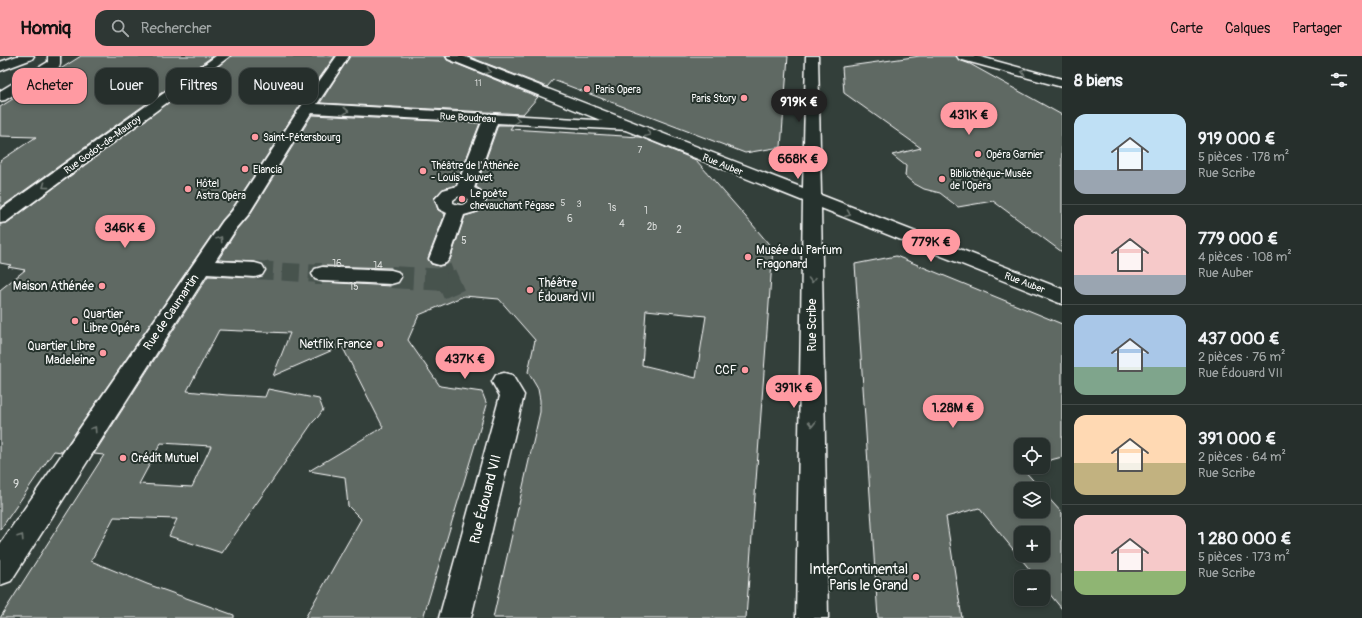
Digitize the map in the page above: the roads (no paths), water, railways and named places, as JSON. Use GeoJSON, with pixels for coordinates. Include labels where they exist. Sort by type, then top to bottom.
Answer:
{"type":"FeatureCollection","features":[{"type":"Feature","properties":{"kind":"street"},"geometry":{"type":"LineString","coordinates":[[0,67],[28,56]]}},
{"type":"Feature","properties":{"kind":"street"},"geometry":{"type":"LineString","coordinates":[[0,97],[54,64],[54,56]]}},
{"type":"Feature","properties":{"kind":"street","name":"Rue Godot-de-Mauroy"},"geometry":{"type":"LineString","coordinates":[[0,218],[224,56]]}},
{"type":"Feature","properties":{"kind":"street","name":"Rue de Caumartin"},"geometry":{"type":"LineString","coordinates":[[0,570],[201,267],[230,225],[239,215],[307,108],[343,56]]}},
{"type":"Feature","properties":{"kind":"street","name":"Rue Auber"},"geometry":{"type":"LineString","coordinates":[[452,56],[1062,297]]}},
{"type":"Feature","properties":{"kind":"street","name":"Rue Scribe"},"geometry":{"type":"LineString","coordinates":[[812,56],[812,618]]}},
{"type":"Feature","properties":{"kind":"street"},"geometry":{"type":"LineString","coordinates":[[963,56],[1062,82]]}},
{"type":"Feature","properties":{"kind":"street","name":"Rue Boudreau"},"geometry":{"type":"LineString","coordinates":[[307,108],[629,126]]}},
{"type":"Feature","properties":{"kind":"street"},"geometry":{"type":"LineString","coordinates":[[439,259],[457,210],[445,205],[444,199],[453,192],[464,191],[491,119]]}},
{"type":"Feature","properties":{"kind":"street"},"geometry":{"type":"LineString","coordinates":[[201,267],[255,270]]}},
{"type":"Feature","properties":{"kind":"street"},"geometry":{"type":"LineString","coordinates":[[322,274],[391,277]]}},
{"type":"Feature","properties":{"kind":"street","name":"Rue Édouard VII"},"geometry":{"type":"LineString","coordinates":[[455,618],[512,395],[504,382]]}},
{"type":"Feature","properties":{"kind":"tunnel"},"geometry":{"type":"LineString","coordinates":[[442,267],[445,275]]}},
{"type":"Feature","properties":{"kind":"tunnel"},"geometry":{"type":"LineString","coordinates":[[255,270],[322,274],[315,274]]}},
{"type":"Feature","properties":{"kind":"tunnel"},"geometry":{"type":"LineString","coordinates":[[445,274],[448,280]]}},
{"type":"Feature","properties":{"kind":"tunnel"},"geometry":{"type":"LineString","coordinates":[[391,277],[448,280]]}},
{"type":"Feature","properties":{"kind":"tunnel"},"geometry":{"type":"LineString","coordinates":[[448,280],[456,299]]}},
{"type":"Feature","properties":{"kind":"place","name":"Paris Opera"},"geometry":{"type":"Point","coordinates":[587,89]}},
{"type":"Feature","properties":{"kind":"place","name":"Paris Story"},"geometry":{"type":"Point","coordinates":[744,98]}},
{"type":"Feature","properties":{"kind":"place","name":"Saint-Pétersbourg"},"geometry":{"type":"Point","coordinates":[255,137]}},
{"type":"Feature","properties":{"kind":"place","name":"Opéra Garnier"},"geometry":{"type":"Point","coordinates":[978,154]}},
{"type":"Feature","properties":{"kind":"place","name":"Elancia"},"geometry":{"type":"Point","coordinates":[245,169]}},
{"type":"Feature","properties":{"kind":"place","name":"Théâtre de l'Athénée - Louis-Jouvet"},"geometry":{"type":"Point","coordinates":[423,171]}},
{"type":"Feature","properties":{"kind":"place","name":"Bibliothèque-Musée de l'Opéra"},"geometry":{"type":"Point","coordinates":[942,179]}},
{"type":"Feature","properties":{"kind":"place","name":"Hôtel Astra Opéra"},"geometry":{"type":"Point","coordinates":[188,189]}},
{"type":"Feature","properties":{"kind":"place","name":"Le poète chevauchant Pégase"},"geometry":{"type":"Point","coordinates":[462,199]}},
{"type":"Feature","properties":{"kind":"place","name":"Musée du Parfum Fragonard"},"geometry":{"type":"Point","coordinates":[748,257]}},
{"type":"Feature","properties":{"kind":"place","name":"Maison Athénée"},"geometry":{"type":"Point","coordinates":[102,286]}},
{"type":"Feature","properties":{"kind":"place","name":"Théâtre Édouard VII"},"geometry":{"type":"Point","coordinates":[530,290]}},
{"type":"Feature","properties":{"kind":"place","name":"Quartier Libre Opéra"},"geometry":{"type":"Point","coordinates":[75,321]}},
{"type":"Feature","properties":{"kind":"place","name":"Netflix France"},"geometry":{"type":"Point","coordinates":[380,344]}},
{"type":"Feature","properties":{"kind":"place","name":"Quartier Libre Madeleine"},"geometry":{"type":"Point","coordinates":[103,353]}},
{"type":"Feature","properties":{"kind":"place","name":"CCF"},"geometry":{"type":"Point","coordinates":[745,370]}},
{"type":"Feature","properties":{"kind":"place","name":"Crédit Mutuel"},"geometry":{"type":"Point","coordinates":[123,458]}},
{"type":"Feature","properties":{"kind":"place","name":"InterContinental Paris le Grand"},"geometry":{"type":"Point","coordinates":[916,577]}}]}
